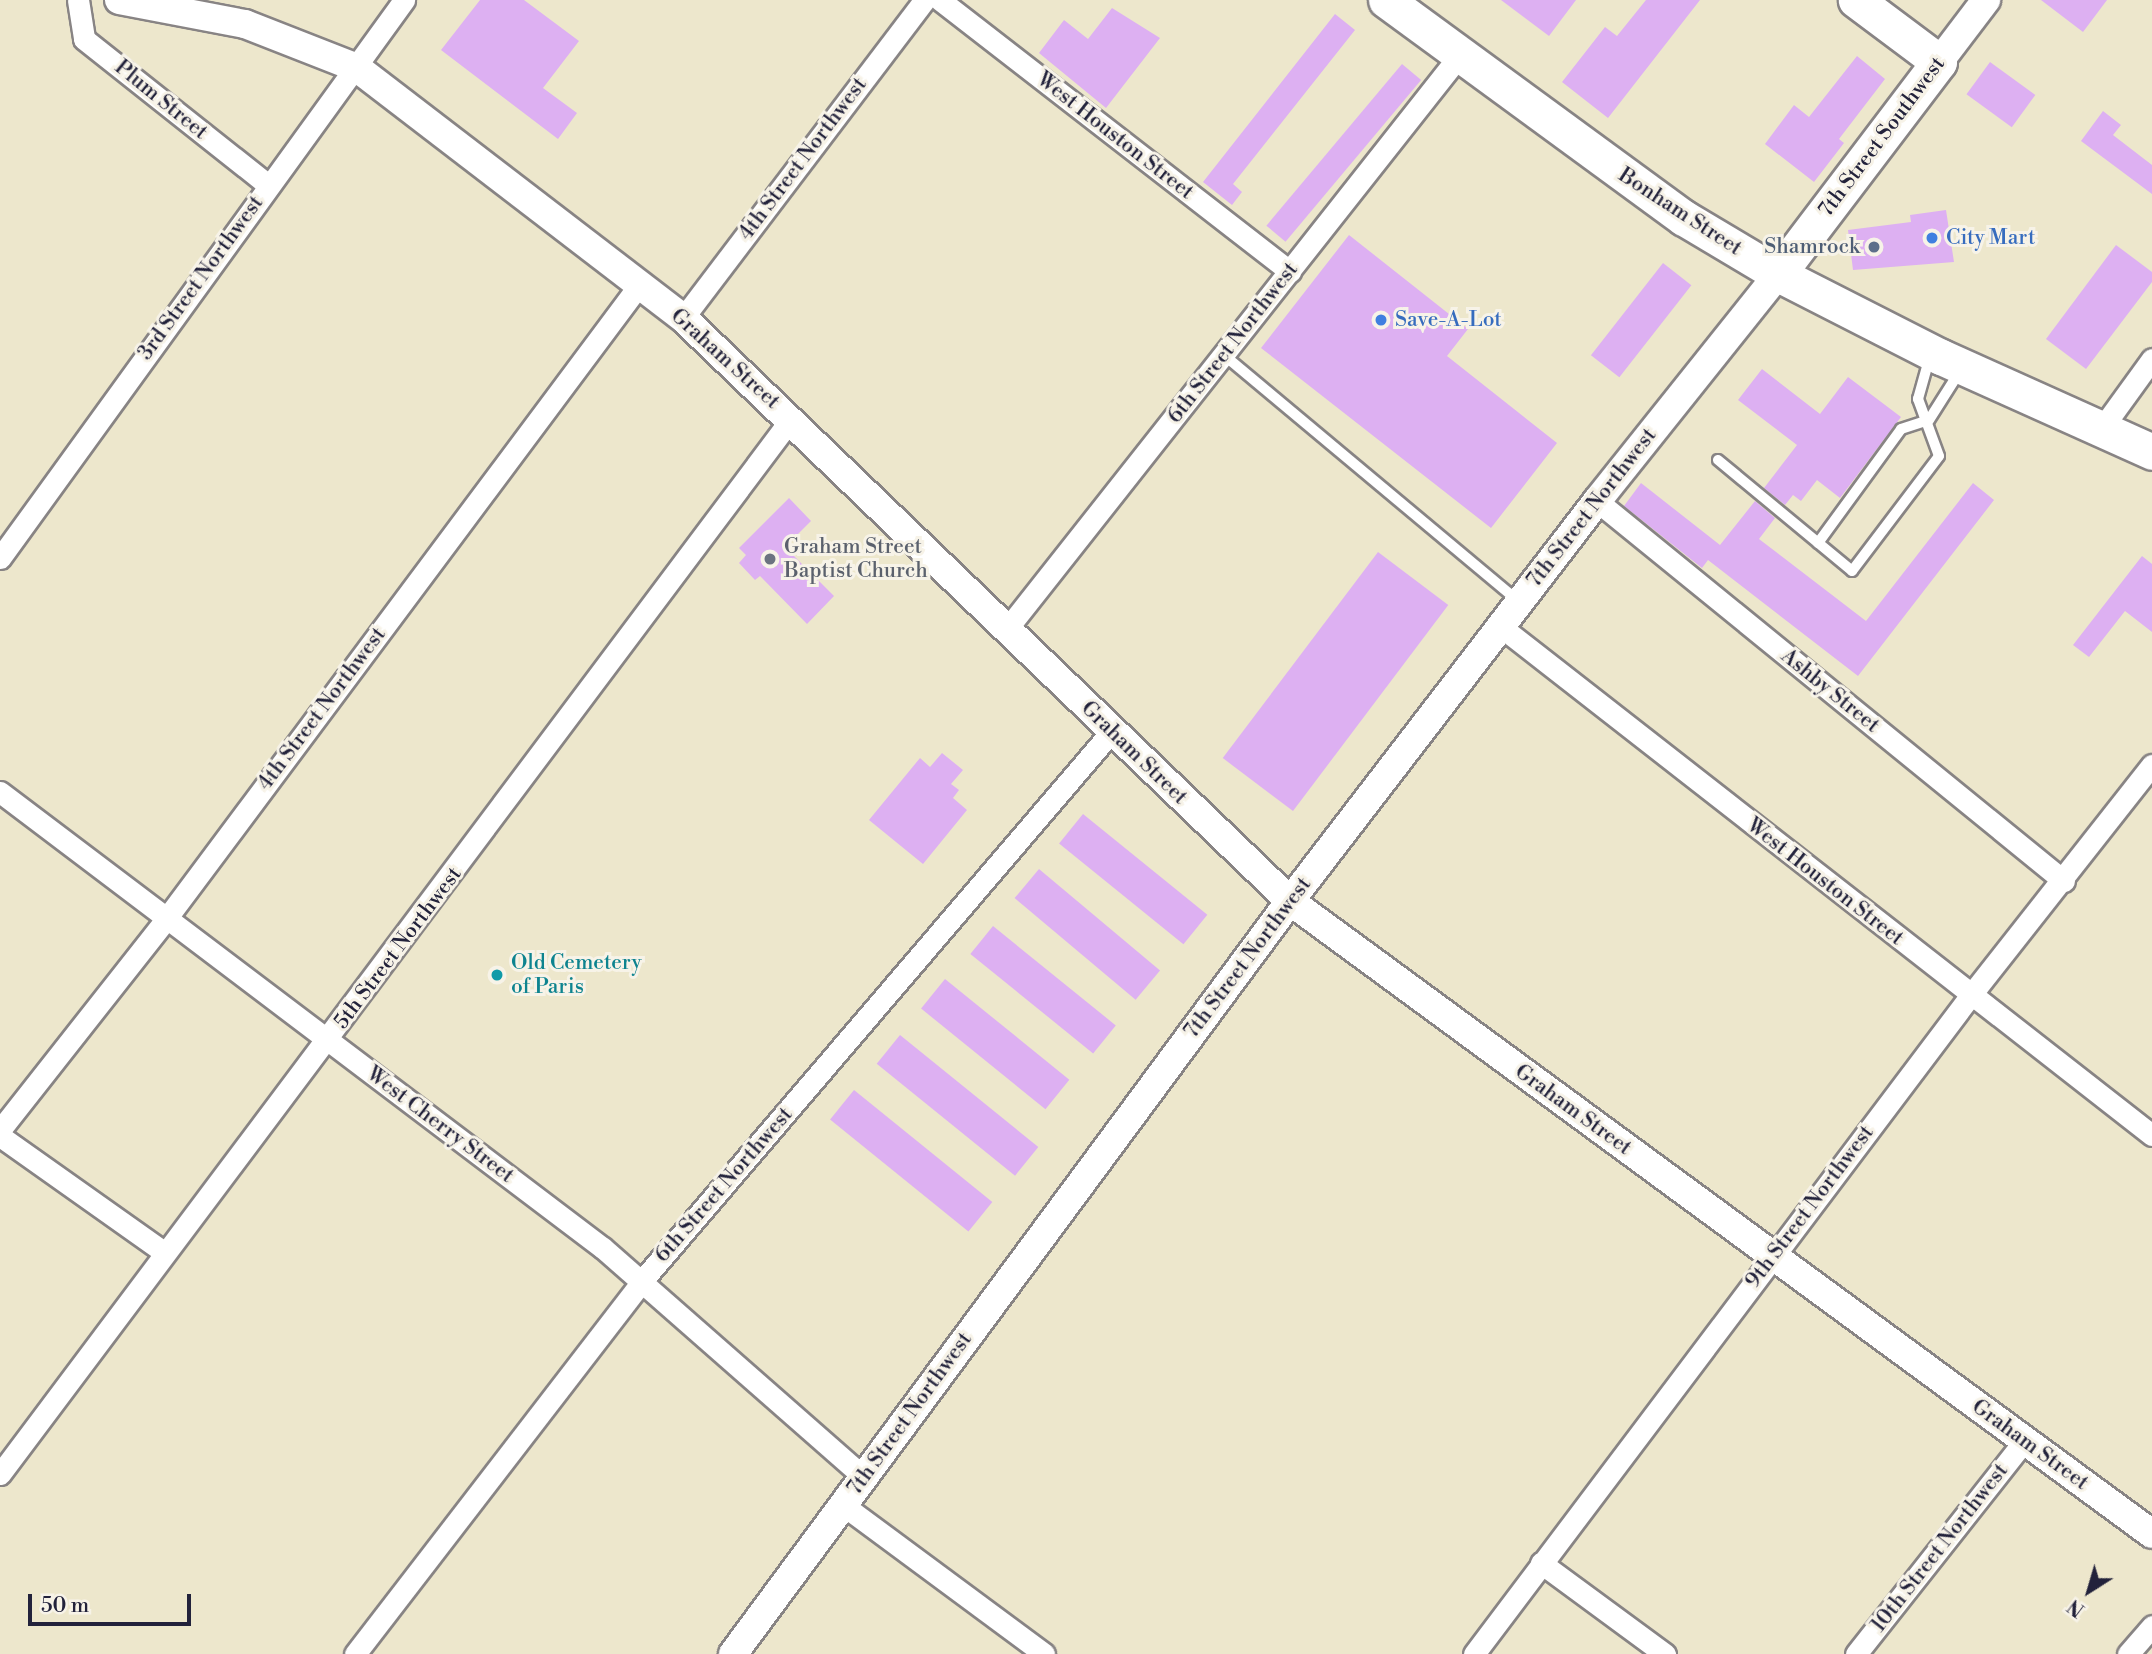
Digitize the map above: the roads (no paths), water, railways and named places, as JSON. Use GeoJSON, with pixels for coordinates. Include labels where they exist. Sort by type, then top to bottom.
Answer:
{"type":"FeatureCollection","features":[{"type":"Feature","properties":{"kind":"main road","name":"Bonham Street"},"geometry":{"type":"LineString","coordinates":[[1386,0],[1684,219],[1778,274],[1931,352],[2152,452]]}},
{"type":"Feature","properties":{"kind":"main road"},"geometry":{"type":"LineString","coordinates":[[1856,0],[1939,62]]}},
{"type":"Feature","properties":{"kind":"main road","name":"7th Street Southwest"},"geometry":{"type":"LineString","coordinates":[[1778,274],[1939,62]]}},
{"type":"Feature","properties":{"kind":"street","name":"Plum Street"},"geometry":{"type":"LineString","coordinates":[[78,0],[84,39],[268,185]]}},
{"type":"Feature","properties":{"kind":"street","name":"Graham Street"},"geometry":{"type":"LineString","coordinates":[[120,0],[245,24],[357,68],[683,318],[792,419],[1111,732],[1290,901],[2152,1534]]}},
{"type":"Feature","properties":{"kind":"street","name":"3rd Street Northwest"},"geometry":{"type":"LineString","coordinates":[[0,558],[404,0]]}},
{"type":"Feature","properties":{"kind":"street","name":"4th Street Northwest"},"geometry":{"type":"LineString","coordinates":[[683,318],[924,0]]}},
{"type":"Feature","properties":{"kind":"street","name":"West Houston Street"},"geometry":{"type":"LineString","coordinates":[[940,0],[1290,271]]}},
{"type":"Feature","properties":{"kind":"street","name":"7th Street Southwest"},"geometry":{"type":"LineString","coordinates":[[1939,62],[1986,0]]}},
{"type":"Feature","properties":{"kind":"street","name":"6th Street Northwest"},"geometry":{"type":"LineString","coordinates":[[1006,630],[1459,56]]}},
{"type":"Feature","properties":{"kind":"street","name":"7th Street Northwest"},"geometry":{"type":"LineString","coordinates":[[733,1654],[1290,901],[1597,501],[1778,274]]}},
{"type":"Feature","properties":{"kind":"street","name":"4th Street Northwest"},"geometry":{"type":"LineString","coordinates":[[0,1130],[166,919],[639,285]]}},
{"type":"Feature","properties":{"kind":"street"},"geometry":{"type":"LineString","coordinates":[[2102,428],[2152,359]]}},
{"type":"Feature","properties":{"kind":"street","name":"5th Street Northwest"},"geometry":{"type":"LineString","coordinates":[[0,1474],[165,1253],[329,1041],[792,419]]}},
{"type":"Feature","properties":{"kind":"street","name":"Ashby Street"},"geometry":{"type":"LineString","coordinates":[[1597,501],[2064,881]]}},
{"type":"Feature","properties":{"kind":"street","name":"West Houston Street"},"geometry":{"type":"LineString","coordinates":[[1500,626],[1970,996],[2152,1135]]}},
{"type":"Feature","properties":{"kind":"street","name":"6th Street Northwest"},"geometry":{"type":"LineString","coordinates":[[355,1654],[641,1282],[1111,732]]}},
{"type":"Feature","properties":{"kind":"street","name":"9th Street Northwest"},"geometry":{"type":"LineString","coordinates":[[1474,1654],[1970,996],[2150,771]]}},
{"type":"Feature","properties":{"kind":"street","name":"West Cherry Street"},"geometry":{"type":"LineString","coordinates":[[0,792],[641,1282],[864,1477]]}},
{"type":"Feature","properties":{"kind":"street"},"geometry":{"type":"LineString","coordinates":[[0,1136],[165,1253]]}},
{"type":"Feature","properties":{"kind":"street","name":"10th Street Northwest"},"geometry":{"type":"LineString","coordinates":[[1856,1654],[2024,1441]]}},
{"type":"Feature","properties":{"kind":"street"},"geometry":{"type":"LineString","coordinates":[[843,1505],[1044,1654]]}},
{"type":"Feature","properties":{"kind":"street"},"geometry":{"type":"LineString","coordinates":[[1541,1563],[1665,1654]]}},
{"type":"Feature","properties":{"kind":"street"},"geometry":{"type":"LineString","coordinates":[[2128,1654],[2152,1626]]}},
{"type":"Feature","properties":{"kind":"lane"},"geometry":{"type":"LineString","coordinates":[[1718,460],[1852,571],[1939,456],[1929,420],[1918,399],[1931,352]]}},
{"type":"Feature","properties":{"kind":"lane"},"geometry":{"type":"LineString","coordinates":[[1223,355],[1519,602]]}},
{"type":"Feature","properties":{"kind":"lane"},"geometry":{"type":"LineString","coordinates":[[1818,543],[1901,429],[1929,420],[1962,367]]}},
{"type":"Feature","properties":{"kind":"place","name":"City Mart"},"geometry":{"type":"Point","coordinates":[1932,238]}},
{"type":"Feature","properties":{"kind":"place","name":"Shamrock"},"geometry":{"type":"Point","coordinates":[1874,247]}},
{"type":"Feature","properties":{"kind":"place","name":"Save-A-Lot"},"geometry":{"type":"Point","coordinates":[1381,320]}},
{"type":"Feature","properties":{"kind":"place","name":"Graham Street Baptist Church"},"geometry":{"type":"Point","coordinates":[770,559]}},
{"type":"Feature","properties":{"kind":"place","name":"Old Cemetery of Paris"},"geometry":{"type":"Point","coordinates":[497,975]}}]}
